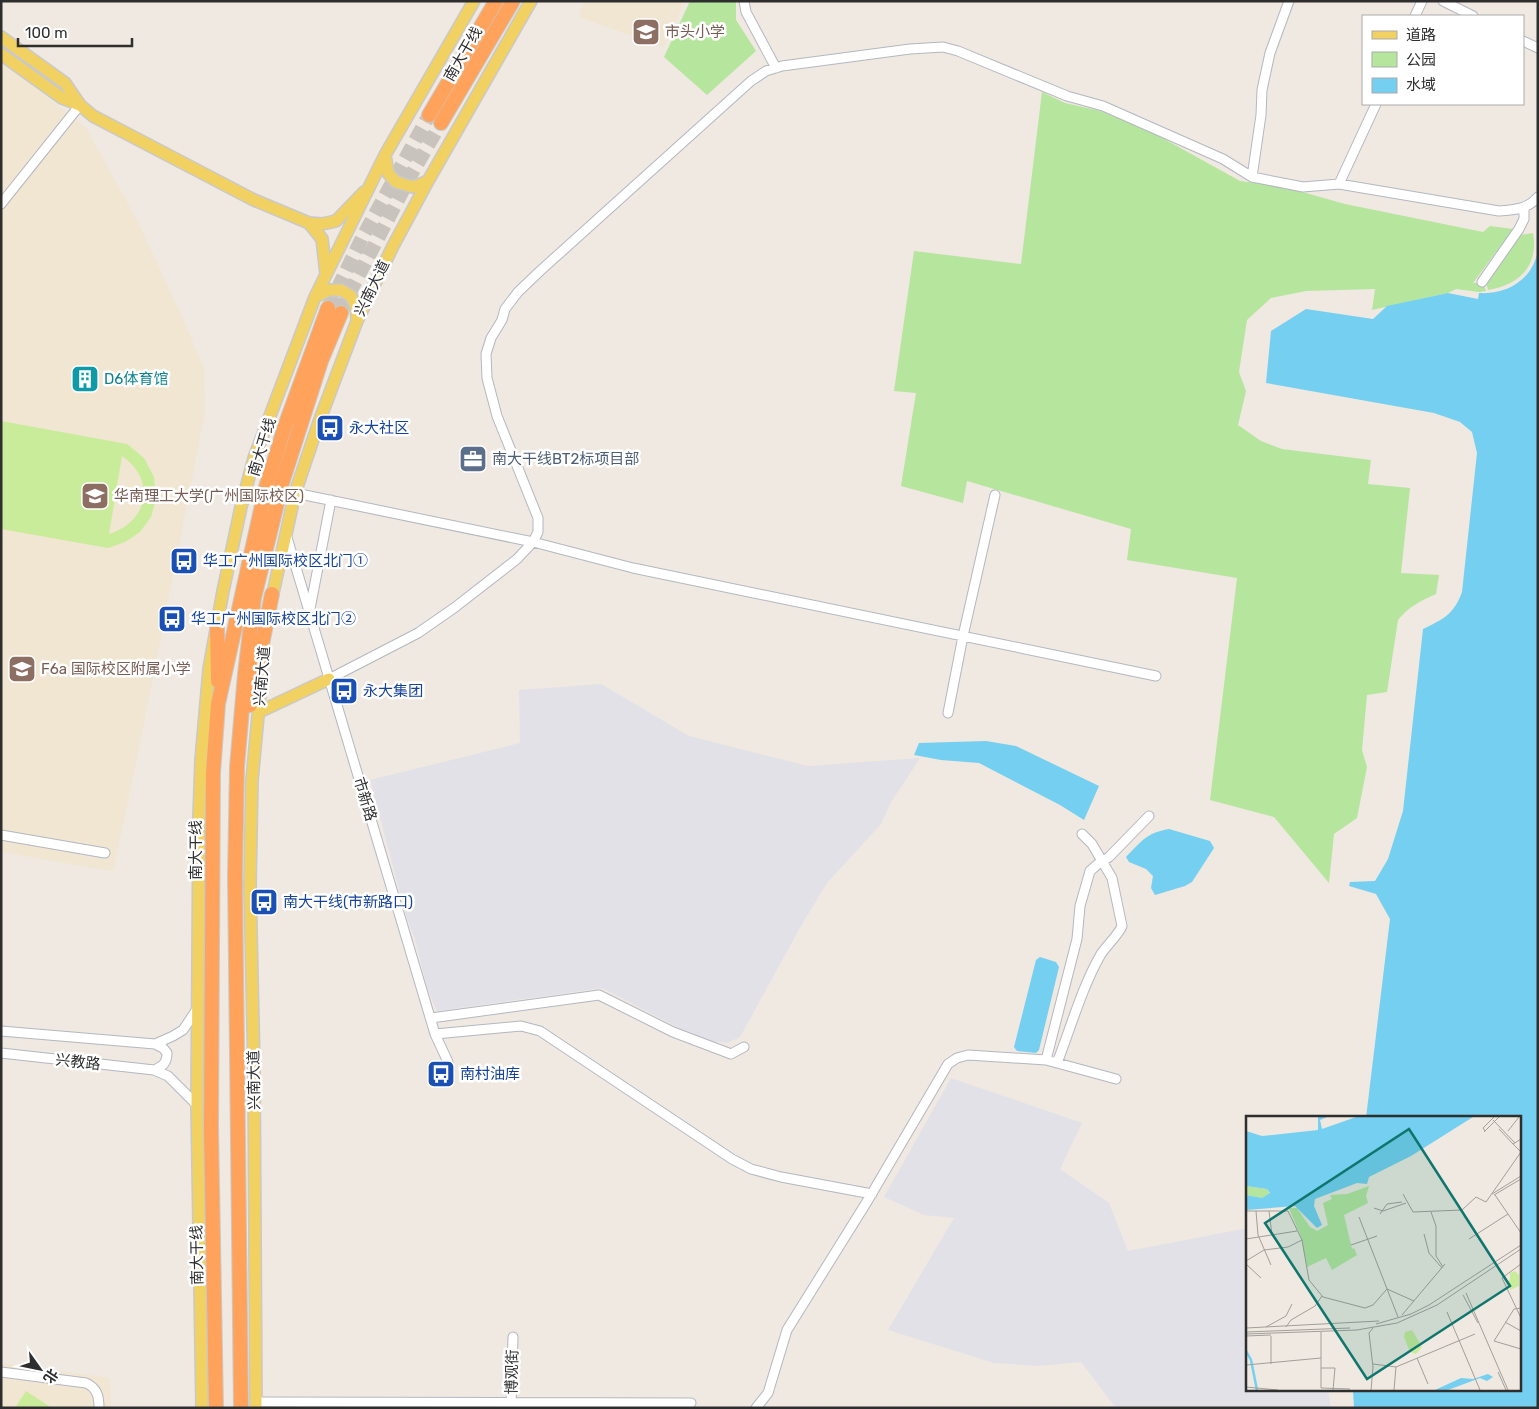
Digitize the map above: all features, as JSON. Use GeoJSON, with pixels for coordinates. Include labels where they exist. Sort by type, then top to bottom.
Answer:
{"type":"FeatureCollection","features":[{"type":"Feature","properties":{"kind":"highway","name":"南大干线"},"geometry":{"type":"LineString","coordinates":[[429,115],[496,1]]}},
{"type":"Feature","properties":{"kind":"highway","name":"南大干线"},"geometry":{"type":"LineString","coordinates":[[442,123],[512,1]]}},
{"type":"Feature","properties":{"kind":"highway","name":"南大干线"},"geometry":{"type":"LineString","coordinates":[[216,1408],[211,1119],[213,773],[218,704],[266,487],[285,426],[334,310],[321,360],[282,483],[256,589],[245,674],[237,767],[235,876],[241,1408]]}},
{"type":"Feature","properties":{"kind":"highway"},"geometry":{"type":"LineString","coordinates":[[237,767],[272,594]]}},
{"type":"Feature","properties":{"kind":"highway"},"geometry":{"type":"LineString","coordinates":[[217,628],[218,704]]}},
{"type":"Feature","properties":{"kind":"main road"},"geometry":{"type":"LineString","coordinates":[[202,1408],[197,1105],[198,817],[209,670],[217,628],[254,458],[316,297],[385,155],[474,1]]}},
{"type":"Feature","properties":{"kind":"main road","name":"兴南大道"},"geometry":{"type":"LineString","coordinates":[[256,1405],[254,1071],[250,884],[252,780],[262,663],[272,594],[295,493],[357,321],[392,246],[531,1]]}},
{"type":"Feature","properties":{"kind":"main road"},"geometry":{"type":"LineString","coordinates":[[1,37],[65,83],[80,105]]}},
{"type":"Feature","properties":{"kind":"main road"},"geometry":{"type":"LineString","coordinates":[[1,54],[62,98],[80,105],[94,116],[254,200],[309,224],[336,221],[371,184]]}},
{"type":"Feature","properties":{"kind":"main road"},"geometry":{"type":"LineString","coordinates":[[385,155],[388,173],[396,182],[412,187],[428,181]]}},
{"type":"Feature","properties":{"kind":"main road"},"geometry":{"type":"LineString","coordinates":[[309,224],[322,239],[326,275]]}},
{"type":"Feature","properties":{"kind":"main road"},"geometry":{"type":"LineString","coordinates":[[316,297],[329,290],[341,290],[351,296],[356,306],[357,321]]}},
{"type":"Feature","properties":{"kind":"main road"},"geometry":{"type":"LineString","coordinates":[[259,712],[329,679]]}},
{"type":"Feature","properties":{"kind":"street"},"geometry":{"type":"LineString","coordinates":[[744,1],[746,12],[776,68]]}},
{"type":"Feature","properties":{"kind":"street"},"geometry":{"type":"LineString","coordinates":[[1252,177],[1264,81],[1270,53],[1289,1]]}},
{"type":"Feature","properties":{"kind":"street"},"geometry":{"type":"LineString","coordinates":[[1415,15],[1422,1]]}},
{"type":"Feature","properties":{"kind":"street"},"geometry":{"type":"LineString","coordinates":[[1443,1],[1471,15]]}},
{"type":"Feature","properties":{"kind":"street"},"geometry":{"type":"LineString","coordinates":[[1524,41],[1538,48]]}},
{"type":"Feature","properties":{"kind":"street"},"geometry":{"type":"LineString","coordinates":[[329,679],[418,634],[517,559],[533,542],[538,532],[538,518],[497,416],[487,378],[486,354],[491,338],[502,320],[505,309],[518,292],[540,271],[751,81],[766,71],[910,49],[943,47],[958,51],[1067,96],[1111,109],[1223,159],[1252,177],[1303,187],[1339,184],[1499,211],[1524,208],[1533,203],[1538,197]]}},
{"type":"Feature","properties":{"kind":"street"},"geometry":{"type":"LineString","coordinates":[[1,204],[80,105]]}},
{"type":"Feature","properties":{"kind":"street"},"geometry":{"type":"LineString","coordinates":[[1339,184],[1376,105]]}},
{"type":"Feature","properties":{"kind":"street"},"geometry":{"type":"LineString","coordinates":[[1482,282],[1520,229],[1524,219],[1524,208]]}},
{"type":"Feature","properties":{"kind":"street"},"geometry":{"type":"LineString","coordinates":[[295,493],[533,542],[633,568],[1156,676]]}},
{"type":"Feature","properties":{"kind":"street"},"geometry":{"type":"LineString","coordinates":[[948,713],[995,495]]}},
{"type":"Feature","properties":{"kind":"street"},"geometry":{"type":"LineString","coordinates":[[309,612],[332,500]]}},
{"type":"Feature","properties":{"kind":"street","name":"市新路"},"geometry":{"type":"LineString","coordinates":[[286,534],[435,1034],[448,1062]]}},
{"type":"Feature","properties":{"kind":"street"},"geometry":{"type":"LineString","coordinates":[[1046,1060],[1077,939],[1080,906],[1090,871],[1109,857],[1149,816]]}},
{"type":"Feature","properties":{"kind":"street"},"geometry":{"type":"LineString","coordinates":[[1057,1062],[1086,986],[1101,954],[1122,926],[1112,878],[1092,844],[1082,834]]}},
{"type":"Feature","properties":{"kind":"street"},"geometry":{"type":"LineString","coordinates":[[1,835],[104,853]]}},
{"type":"Feature","properties":{"kind":"street"},"geometry":{"type":"LineString","coordinates":[[431,1018],[599,995],[673,1032],[731,1054],[744,1047]]}},
{"type":"Feature","properties":{"kind":"street"},"geometry":{"type":"LineString","coordinates":[[155,1044],[183,1030],[197,1009]]}},
{"type":"Feature","properties":{"kind":"street"},"geometry":{"type":"LineString","coordinates":[[435,1034],[522,1026],[540,1031],[724,1154],[750,1169],[781,1177],[872,1194]]}},
{"type":"Feature","properties":{"kind":"street","name":"兴教路"},"geometry":{"type":"LineString","coordinates":[[1,1031],[155,1044]]}},
{"type":"Feature","properties":{"kind":"street"},"geometry":{"type":"LineString","coordinates":[[154,1070],[163,1066],[167,1061],[167,1053],[163,1048],[155,1044]]}},
{"type":"Feature","properties":{"kind":"street","name":"兴教路"},"geometry":{"type":"LineString","coordinates":[[1,1053],[154,1070]]}},
{"type":"Feature","properties":{"kind":"street"},"geometry":{"type":"LineString","coordinates":[[756,1408],[768,1393],[787,1330],[872,1194],[948,1064],[957,1058],[968,1055],[1046,1060],[1116,1079]]}},
{"type":"Feature","properties":{"kind":"street"},"geometry":{"type":"LineString","coordinates":[[154,1070],[168,1076],[197,1105]]}},
{"type":"Feature","properties":{"kind":"street","name":"博观街"},"geometry":{"type":"LineString","coordinates":[[511,1405],[512,1337]]}},
{"type":"Feature","properties":{"kind":"street"},"geometry":{"type":"LineString","coordinates":[[1,1372],[86,1383],[97,1392],[99,1408]]}},
{"type":"Feature","properties":{"kind":"street"},"geometry":{"type":"LineString","coordinates":[[256,1405],[691,1403]]}},
{"type":"Feature","properties":{"kind":"shaded area","name":"市头小学"},"geometry":{"type":"Polygon","coordinates":[[[584,1],[685,1],[664,47],[579,17],[584,1]]]}},
{"type":"Feature","properties":{"kind":"shaded area","name":"华南理工大学(广州国际校区)"},"geometry":{"type":"Polygon","coordinates":[[[1,61],[86,128],[138,222],[204,369],[205,412],[139,749],[113,871],[1,852],[1,61]]]}},
{"type":"Feature","properties":{"kind":"shaded area"},"geometry":{"type":"Polygon","coordinates":[[[601,684],[689,736],[808,766],[920,758],[890,804],[881,824],[827,883],[802,924],[740,1037],[727,1043],[702,1040],[602,988],[437,1011],[427,988],[370,780],[520,743],[519,690],[601,684]]]}},
{"type":"Feature","properties":{"kind":"shaded area"},"geometry":{"type":"Polygon","coordinates":[[[951,1078],[1082,1123],[1060,1169],[1109,1203],[1128,1251],[1246,1228],[1246,1392],[1328,1392],[1331,1408],[1116,1408],[1081,1362],[1039,1366],[994,1363],[888,1330],[954,1218],[924,1215],[884,1197],[951,1078]]]}},
{"type":"Feature","properties":{"kind":"shaded area"},"geometry":{"type":"Polygon","coordinates":[[[1,1363],[110,1378],[111,1408],[1,1408],[1,1363]]]}},
{"type":"Feature","properties":{"kind":"green space"},"geometry":{"type":"Polygon","coordinates":[[[690,1],[736,1],[736,20],[756,51],[707,95],[664,57],[690,1]]]}},
{"type":"Feature","properties":{"kind":"green space"},"geometry":{"type":"Polygon","coordinates":[[[1042,92],[1065,103],[1101,111],[1157,135],[1240,181],[1281,186],[1345,204],[1483,232],[1490,226],[1513,229],[1473,283],[1483,283],[1486,291],[1456,289],[1448,293],[1372,310],[1375,289],[1306,291],[1271,298],[1247,320],[1239,372],[1246,391],[1238,425],[1261,441],[1282,449],[1371,460],[1368,484],[1410,488],[1401,573],[1439,575],[1436,594],[1411,607],[1398,620],[1387,692],[1367,695],[1362,750],[1367,767],[1357,818],[1334,834],[1329,883],[1274,817],[1210,800],[1237,578],[1127,560],[1131,529],[967,481],[963,503],[901,486],[916,393],[894,391],[914,251],[1021,264],[1042,92]]]}},
{"type":"Feature","properties":{"kind":"green space"},"geometry":{"type":"Polygon","coordinates":[[[1533,233],[1533,255],[1530,264],[1524,272],[1509,284],[1488,290],[1486,282],[1520,235],[1533,233]]]}},
{"type":"Feature","properties":{"kind":"green space"},"geometry":{"type":"Polygon","coordinates":[[[1,421],[127,444],[144,458],[154,477],[156,499],[151,517],[140,532],[125,542],[108,548],[1,529],[1,421]],[[122,456],[109,534],[122,528],[132,520],[143,500],[144,488],[133,466],[122,456]]]}},
{"type":"Feature","properties":{"kind":"green space"},"geometry":{"type":"Polygon","coordinates":[[[26,1391],[52,1408],[15,1408],[26,1391]]]}},
{"type":"Feature","properties":{"kind":"water"},"geometry":{"type":"Polygon","coordinates":[[[1538,249],[1538,1408],[1354,1408],[1353,1392],[1522,1392],[1522,1116],[1366,1116],[1390,919],[1376,894],[1349,886],[1350,882],[1375,881],[1388,859],[1403,811],[1423,629],[1452,611],[1462,592],[1477,453],[1472,432],[1460,422],[1434,413],[1266,383],[1271,331],[1306,309],[1373,319],[1387,306],[1448,293],[1478,299],[1479,293],[1499,291],[1518,283],[1531,269],[1538,249]]]}},
{"type":"Feature","properties":{"kind":"water"},"geometry":{"type":"Polygon","coordinates":[[[986,741],[1016,746],[1099,786],[1084,820],[1060,805],[979,763],[941,760],[914,755],[919,743],[986,741]]]}},
{"type":"Feature","properties":{"kind":"water"},"geometry":{"type":"Polygon","coordinates":[[[1169,829],[1210,841],[1214,848],[1192,882],[1155,895],[1151,888],[1153,876],[1146,869],[1129,862],[1126,857],[1150,835],[1169,829]]]}},
{"type":"Feature","properties":{"kind":"water"},"geometry":{"type":"Polygon","coordinates":[[[1040,957],[1056,962],[1059,967],[1039,1050],[1036,1053],[1017,1051],[1014,1047],[1036,960],[1040,957]]]}},
{"type":"Feature","properties":{"kind":"tunnel"},"geometry":{"type":"LineString","coordinates":[[328,308],[362,238],[429,115]]}},
{"type":"Feature","properties":{"kind":"tunnel"},"geometry":{"type":"LineString","coordinates":[[341,313],[411,175],[441,123]]}},
{"type":"Feature","properties":{"kind":"place","name":"市头小学"},"geometry":{"type":"Point","coordinates":[646,32]}},
{"type":"Feature","properties":{"kind":"place","name":"D6体育馆"},"geometry":{"type":"Point","coordinates":[85,379]}},
{"type":"Feature","properties":{"kind":"place","name":"永大社区"},"geometry":{"type":"Point","coordinates":[330,428]}},
{"type":"Feature","properties":{"kind":"place","name":"南大干线BT2标项目部"},"geometry":{"type":"Point","coordinates":[473,459]}},
{"type":"Feature","properties":{"kind":"place","name":"华南理工大学(广州国际校区)"},"geometry":{"type":"Point","coordinates":[95,496]}},
{"type":"Feature","properties":{"kind":"place","name":"华工广州国际校区北门①"},"geometry":{"type":"Point","coordinates":[184,561]}},
{"type":"Feature","properties":{"kind":"place","name":"华工广州国际校区北门②"},"geometry":{"type":"Point","coordinates":[172,619]}},
{"type":"Feature","properties":{"kind":"place","name":"F6a 国际校区附属小学"},"geometry":{"type":"Point","coordinates":[22,669]}},
{"type":"Feature","properties":{"kind":"place","name":"永大集团"},"geometry":{"type":"Point","coordinates":[344,691]}},
{"type":"Feature","properties":{"kind":"place","name":"南大干线(市新路口)"},"geometry":{"type":"Point","coordinates":[264,902]}},
{"type":"Feature","properties":{"kind":"place","name":"南村油库"},"geometry":{"type":"Point","coordinates":[441,1074]}}]}
